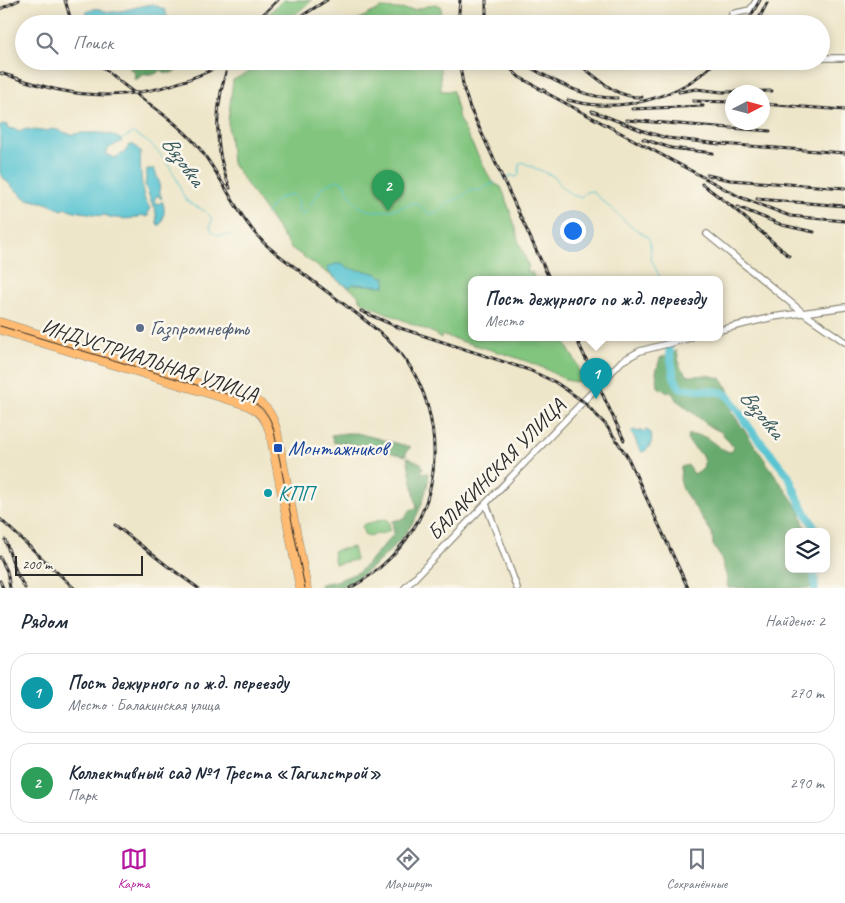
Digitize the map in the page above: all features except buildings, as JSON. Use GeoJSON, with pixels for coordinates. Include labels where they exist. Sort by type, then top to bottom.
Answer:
{"type":"FeatureCollection","features":[{"type":"Feature","properties":{"kind":"main road","name":"ИНДУСТРИАЛЬНАЯ УЛИЦА"},"geometry":{"type":"LineString","coordinates":[[0,322],[256,401],[265,406],[272,416],[277,431],[308,588]]}},
{"type":"Feature","properties":{"kind":"main road","name":"ИНДУСТРИАЛЬНАЯ УЛИЦА"},"geometry":{"type":"LineString","coordinates":[[0,330],[246,405],[259,412],[266,422],[270,433],[300,588]]}},
{"type":"Feature","properties":{"kind":"street"},"geometry":{"type":"LineString","coordinates":[[732,14],[750,10],[757,0]]}},
{"type":"Feature","properties":{"kind":"street"},"geometry":{"type":"LineString","coordinates":[[830,58],[845,58]]}},
{"type":"Feature","properties":{"kind":"street"},"geometry":{"type":"LineString","coordinates":[[707,234],[802,312],[845,342]]}},
{"type":"Feature","properties":{"kind":"street"},"geometry":{"type":"LineString","coordinates":[[723,329],[773,317],[845,307]]}},
{"type":"Feature","properties":{"kind":"street","name":"БАЛАКИНСКАЯ УЛИЦА"},"geometry":{"type":"LineString","coordinates":[[406,588],[622,361],[640,351],[678,341]]}},
{"type":"Feature","properties":{"kind":"street"},"geometry":{"type":"LineString","coordinates":[[486,504],[517,588]]}},
{"type":"Feature","properties":{"kind":"green space"},"geometry":{"type":"Polygon","coordinates":[[[283,0],[312,0],[294,15],[267,15],[283,0]]]}},
{"type":"Feature","properties":{"kind":"green space"},"geometry":{"type":"Polygon","coordinates":[[[435,4],[441,6],[442,15],[367,15],[381,8],[414,10],[435,4]]]}},
{"type":"Feature","properties":{"kind":"green space"},"geometry":{"type":"Polygon","coordinates":[[[132,70],[161,70],[155,74],[145,74],[135,80],[135,72],[132,70]]]}},
{"type":"Feature","properties":{"kind":"green space"},"geometry":{"type":"Polygon","coordinates":[[[161,70],[178,70],[171,73],[161,70]]]}},
{"type":"Feature","properties":{"kind":"green space"},"geometry":{"type":"Polygon","coordinates":[[[254,70],[440,70],[441,91],[453,91],[459,119],[492,182],[501,187],[529,267],[527,268],[529,273],[532,272],[534,276],[468,276],[468,341],[564,341],[577,364],[580,381],[570,381],[529,362],[504,354],[442,335],[441,338],[436,336],[436,334],[365,304],[352,290],[291,248],[232,163],[228,121],[233,80],[254,70]]]}},
{"type":"Feature","properties":{"kind":"green space"},"geometry":{"type":"Polygon","coordinates":[[[677,351],[680,367],[689,376],[707,375],[721,378],[728,389],[731,411],[800,511],[805,528],[785,528],[785,573],[811,573],[814,588],[728,588],[721,558],[713,545],[712,533],[683,490],[680,479],[681,467],[688,465],[694,474],[704,468],[703,457],[687,440],[688,435],[705,437],[727,451],[731,452],[734,448],[721,432],[709,426],[678,401],[671,392],[658,387],[656,372],[660,358],[677,351]]]}},
{"type":"Feature","properties":{"kind":"green space"},"geometry":{"type":"Polygon","coordinates":[[[357,433],[411,447],[406,452],[406,456],[341,442],[334,443],[331,435],[357,433]]]}},
{"type":"Feature","properties":{"kind":"green space"},"geometry":{"type":"Polygon","coordinates":[[[407,457],[421,463],[423,467],[421,472],[428,473],[429,477],[427,488],[414,521],[401,539],[360,577],[340,587],[321,588],[320,584],[336,581],[359,572],[394,534],[392,521],[406,518],[409,511],[417,508],[407,457]]]}},
{"type":"Feature","properties":{"kind":"green space"},"geometry":{"type":"Polygon","coordinates":[[[385,519],[388,521],[390,528],[388,532],[369,536],[364,534],[362,527],[364,524],[385,519]]]}},
{"type":"Feature","properties":{"kind":"green space"},"geometry":{"type":"Polygon","coordinates":[[[353,547],[356,560],[335,564],[333,551],[353,547]]]}},
{"type":"Feature","properties":{"kind":"water"},"geometry":{"type":"Polygon","coordinates":[[[153,4],[165,10],[167,15],[86,15],[87,12],[95,9],[114,12],[153,4]]]}},
{"type":"Feature","properties":{"kind":"water"},"geometry":{"type":"Polygon","coordinates":[[[0,125],[7,125],[7,128],[19,132],[26,129],[47,131],[56,129],[72,134],[97,133],[112,135],[121,140],[121,142],[109,148],[106,154],[114,158],[124,153],[130,145],[134,145],[141,152],[142,188],[144,198],[150,208],[147,214],[149,215],[129,219],[101,216],[65,208],[62,210],[46,203],[26,199],[0,173],[0,125]]]}},
{"type":"Feature","properties":{"kind":"water"},"geometry":{"type":"Polygon","coordinates":[[[147,169],[154,169],[159,181],[162,198],[156,196],[154,201],[159,204],[162,201],[164,214],[159,226],[155,206],[153,206],[145,185],[147,169]]]}},
{"type":"Feature","properties":{"kind":"water"},"geometry":{"type":"Polygon","coordinates":[[[341,264],[350,269],[372,272],[385,277],[385,286],[353,284],[350,287],[346,286],[329,272],[327,267],[341,264]]]}},
{"type":"Feature","properties":{"kind":"water"},"geometry":{"type":"Polygon","coordinates":[[[634,430],[639,432],[641,430],[643,432],[647,430],[651,433],[651,444],[645,451],[642,452],[639,448],[631,432],[634,430]]]}},
{"type":"Feature","properties":{"kind":"waterway","name":"Вязовка"},"geometry":{"type":"LineString","coordinates":[[121,140],[133,133],[154,147],[169,166],[182,194],[190,204],[209,214],[212,219],[210,227],[212,232],[217,235],[231,235]]}},
{"type":"Feature","properties":{"kind":"waterway"},"geometry":{"type":"LineString","coordinates":[[503,177],[507,179],[510,175],[517,177],[519,164],[522,162],[555,177],[562,188],[574,196],[581,197],[586,192],[592,191],[627,223],[649,238],[651,259],[659,276]]}},
{"type":"Feature","properties":{"kind":"waterway","name":"Вязовка"},"geometry":{"type":"LineString","coordinates":[[265,215],[277,199],[292,194],[298,201],[298,211],[301,215],[305,214],[322,187],[338,180],[345,184],[352,198],[365,209],[373,211],[390,210],[415,202],[426,212],[432,214],[440,211],[448,203],[469,191],[481,190],[495,182]]}},
{"type":"Feature","properties":{"kind":"waterway","name":"Вязовка"},"geometry":{"type":"LineString","coordinates":[[669,348],[674,377],[680,388],[721,392],[728,396],[751,430],[788,475],[801,505],[815,528]]}},
{"type":"Feature","properties":{"kind":"waterway","name":"Вязовка"},"geometry":{"type":"LineString","coordinates":[[814,573],[815,588]]}},
{"type":"Feature","properties":{"kind":"tram line"},"geometry":{"type":"LineString","coordinates":[[0,326],[250,401],[263,409],[271,421],[274,431],[305,588]]}},
{"type":"Feature","properties":{"kind":"railway"},"geometry":{"type":"LineString","coordinates":[[0,9],[19,0]]}},
{"type":"Feature","properties":{"kind":"railway"},"geometry":{"type":"LineString","coordinates":[[65,0],[69,15]]}},
{"type":"Feature","properties":{"kind":"railway"},"geometry":{"type":"LineString","coordinates":[[262,15],[278,0]]}},
{"type":"Feature","properties":{"kind":"railway"},"geometry":{"type":"LineString","coordinates":[[303,15],[327,0]]}},
{"type":"Feature","properties":{"kind":"railway"},"geometry":{"type":"LineString","coordinates":[[459,15],[460,0]]}},
{"type":"Feature","properties":{"kind":"railway"},"geometry":{"type":"LineString","coordinates":[[486,0],[486,15]]}},
{"type":"Feature","properties":{"kind":"railway"},"geometry":{"type":"LineString","coordinates":[[751,15],[760,0]]}},
{"type":"Feature","properties":{"kind":"railway"},"geometry":{"type":"LineString","coordinates":[[761,15],[767,3]]}},
{"type":"Feature","properties":{"kind":"railway"},"geometry":{"type":"LineString","coordinates":[[106,70],[172,121],[195,143],[205,155],[245,220],[264,243],[385,337],[408,364],[419,384],[427,406],[434,452],[427,498],[413,530],[398,550],[370,575],[350,588]]}},
{"type":"Feature","properties":{"kind":"railway"},"geometry":{"type":"LineString","coordinates":[[0,73],[59,90],[104,95],[147,91],[168,86],[212,70]]}},
{"type":"Feature","properties":{"kind":"railway"},"geometry":{"type":"LineString","coordinates":[[227,70],[218,109],[218,141],[224,173],[230,188]]}},
{"type":"Feature","properties":{"kind":"railway"},"geometry":{"type":"LineString","coordinates":[[461,70],[470,108],[548,276]]}},
{"type":"Feature","properties":{"kind":"railway"},"geometry":{"type":"LineString","coordinates":[[512,70],[519,77],[545,91]]}},
{"type":"Feature","properties":{"kind":"railway"},"geometry":{"type":"LineString","coordinates":[[535,70],[578,91],[591,95],[617,98]]}},
{"type":"Feature","properties":{"kind":"railway"},"geometry":{"type":"LineString","coordinates":[[586,70],[613,90],[622,94],[642,97]]}},
{"type":"Feature","properties":{"kind":"railway"},"geometry":{"type":"LineString","coordinates":[[568,100],[608,105],[648,100],[667,94],[685,85],[706,70]]}},
{"type":"Feature","properties":{"kind":"railway"},"geometry":{"type":"LineString","coordinates":[[539,89],[740,197],[790,216],[845,221]]}},
{"type":"Feature","properties":{"kind":"railway"},"geometry":{"type":"LineString","coordinates":[[679,92],[696,89],[722,92],[772,91]]}},
{"type":"Feature","properties":{"kind":"railway"},"geometry":{"type":"LineString","coordinates":[[693,101],[725,102]]}},
{"type":"Feature","properties":{"kind":"railway"},"geometry":{"type":"LineString","coordinates":[[770,105],[845,110]]}},
{"type":"Feature","properties":{"kind":"railway"},"geometry":{"type":"LineString","coordinates":[[632,109],[703,106]]}},
{"type":"Feature","properties":{"kind":"railway"},"geometry":{"type":"LineString","coordinates":[[592,111],[667,138],[720,144],[845,153]]}},
{"type":"Feature","properties":{"kind":"railway"},"geometry":{"type":"LineString","coordinates":[[626,120],[770,131]]}},
{"type":"Feature","properties":{"kind":"railway"},"geometry":{"type":"LineString","coordinates":[[643,139],[671,148],[713,153]]}},
{"type":"Feature","properties":{"kind":"railway"},"geometry":{"type":"LineString","coordinates":[[707,175],[730,180],[845,188]]}},
{"type":"Feature","properties":{"kind":"railway"},"geometry":{"type":"LineString","coordinates":[[702,184],[730,205],[789,256]]}},
{"type":"Feature","properties":{"kind":"railway"},"geometry":{"type":"LineString","coordinates":[[757,199],[845,206]]}},
{"type":"Feature","properties":{"kind":"railway"},"geometry":{"type":"LineString","coordinates":[[738,207],[782,225],[814,232]]}},
{"type":"Feature","properties":{"kind":"railway"},"geometry":{"type":"LineString","coordinates":[[361,311],[400,328],[529,370],[555,382],[584,402],[606,425],[627,456],[688,588]]}},
{"type":"Feature","properties":{"kind":"railway"},"geometry":{"type":"LineString","coordinates":[[577,341],[624,440]]}},
{"type":"Feature","properties":{"kind":"railway"},"geometry":{"type":"LineString","coordinates":[[0,519],[74,588]]}},
{"type":"Feature","properties":{"kind":"railway"},"geometry":{"type":"LineString","coordinates":[[115,525],[198,588]]}},
{"type":"Feature","properties":{"kind":"railway"},"geometry":{"type":"LineString","coordinates":[[5,540],[17,574],[25,588]]}},
{"type":"Feature","properties":{"kind":"railway"},"geometry":{"type":"LineString","coordinates":[[0,557],[7,571],[10,588]]}},
{"type":"Feature","properties":{"kind":"railway"},"geometry":{"type":"LineString","coordinates":[[0,581],[3,588]]}},
{"type":"Feature","properties":{"kind":"place","name":"Коллективный сад №1 Треста «Тагилстрой»"},"geometry":{"type":"Point","coordinates":[388,211]}},
{"type":"Feature","properties":{"kind":"place","name":"Газпромнефть"},"geometry":{"type":"Point","coordinates":[140,328]}},
{"type":"Feature","properties":{"kind":"place","name":"Пост дежурного по ж.д. переезду"},"geometry":{"type":"Point","coordinates":[596,399]}},
{"type":"Feature","properties":{"kind":"place","name":"Монтажников"},"geometry":{"type":"Point","coordinates":[278,448]}},
{"type":"Feature","properties":{"kind":"place","name":"КПП"},"geometry":{"type":"Point","coordinates":[268,493]}}]}
